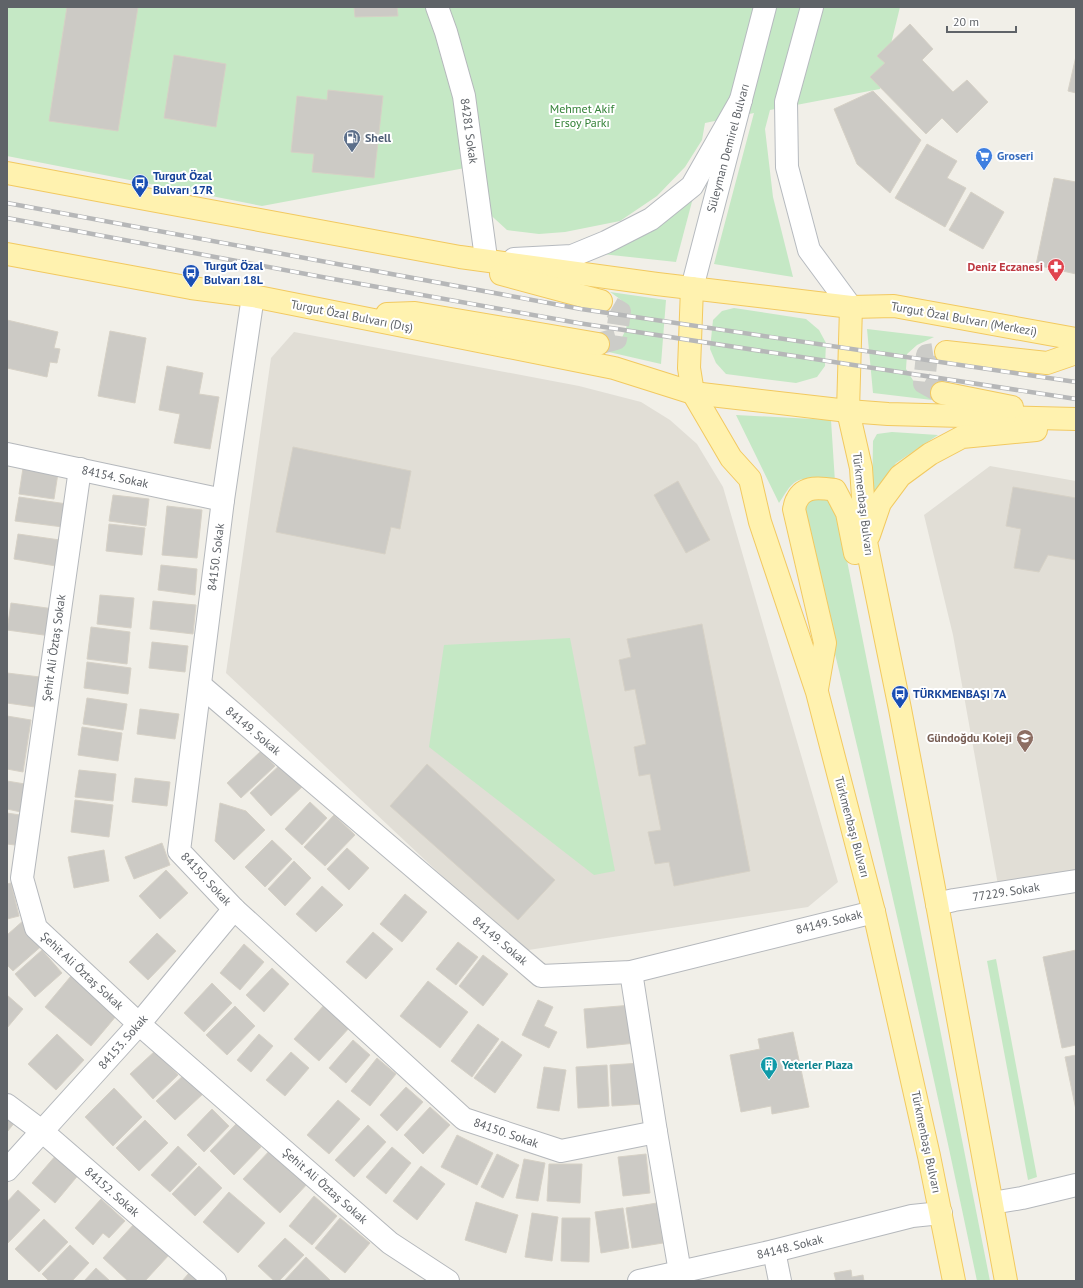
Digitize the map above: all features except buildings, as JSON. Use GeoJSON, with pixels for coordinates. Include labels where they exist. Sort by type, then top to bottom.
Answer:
{"type":"FeatureCollection","features":[{"type":"Feature","properties":{"kind":"main road"},"geometry":{"type":"LineString","coordinates":[[7,173],[460,257],[692,288],[689,368],[693,393]]}},
{"type":"Feature","properties":{"kind":"main road","name":"Turgut Özal Bulvarı (Dış)"},"geometry":{"type":"LineString","coordinates":[[7,254],[191,288],[253,296],[614,368],[693,393],[848,411]]}},
{"type":"Feature","properties":{"kind":"main road"},"geometry":{"type":"LineString","coordinates":[[460,257],[475,267],[601,301]]}},
{"type":"Feature","properties":{"kind":"main road","name":"Turgut Özal Bulvarı (Merkezi)"},"geometry":{"type":"LineString","coordinates":[[692,288],[851,307],[894,306],[1076,339]]}},
{"type":"Feature","properties":{"kind":"main road","name":"Türkmenbaşı Bulvarı"},"geometry":{"type":"LineString","coordinates":[[851,307],[848,411],[861,468],[866,542],[900,709],[937,904],[1006,1281]]}},
{"type":"Feature","properties":{"kind":"main road"},"geometry":{"type":"LineString","coordinates":[[348,316],[416,313],[598,344]]}},
{"type":"Feature","properties":{"kind":"main road"},"geometry":{"type":"LineString","coordinates":[[946,352],[1047,363],[1076,353]]}},
{"type":"Feature","properties":{"kind":"main road","name":"Türkmenbaşı Bulvarı"},"geometry":{"type":"LineString","coordinates":[[693,393],[731,458],[750,478],[760,522],[817,692],[874,912],[941,1213],[954,1281]]}},
{"type":"Feature","properties":{"kind":"main road"},"geometry":{"type":"LineString","coordinates":[[942,393],[1041,412],[1076,416]]}},
{"type":"Feature","properties":{"kind":"main road"},"geometry":{"type":"LineString","coordinates":[[848,411],[888,414],[1076,419]]}},
{"type":"Feature","properties":{"kind":"main road"},"geometry":{"type":"LineString","coordinates":[[866,542],[880,503],[900,476],[930,454],[962,437],[1076,425]]}},
{"type":"Feature","properties":{"kind":"main road"},"geometry":{"type":"LineString","coordinates":[[817,692],[825,643],[794,509],[797,500],[804,491],[818,488],[835,490],[847,513],[916,866],[937,904]]}},
{"type":"Feature","properties":{"kind":"street","name":"84281 Sokak"},"geometry":{"type":"LineString","coordinates":[[437,7],[446,32],[464,96],[486,258]]}},
{"type":"Feature","properties":{"kind":"street","name":"Süleyman Demirel Bulvarı"},"geometry":{"type":"LineString","coordinates":[[692,288],[765,7]]}},
{"type":"Feature","properties":{"kind":"street"},"geometry":{"type":"LineString","coordinates":[[812,7],[786,102],[787,167],[809,250],[851,307]]}},
{"type":"Feature","properties":{"kind":"street"},"geometry":{"type":"LineString","coordinates":[[460,257],[517,259],[572,256],[606,242],[651,219],[692,186],[741,100]]}},
{"type":"Feature","properties":{"kind":"street","name":"84150. Sokak"},"geometry":{"type":"LineString","coordinates":[[253,296],[223,500],[179,851],[234,909],[464,1118],[561,1151],[656,1132]]}},
{"type":"Feature","properties":{"kind":"street","name":"84154. Sokak"},"geometry":{"type":"LineString","coordinates":[[7,454],[223,500]]}},
{"type":"Feature","properties":{"kind":"street","name":"Şehit Ali Öztaş Sokak"},"geometry":{"type":"LineString","coordinates":[[80,469],[22,878],[36,928],[139,1024],[390,1243],[448,1281]]}},
{"type":"Feature","properties":{"kind":"street","name":"84149. Sokak"},"geometry":{"type":"LineString","coordinates":[[200,685],[540,976],[631,972],[874,912]]}},
{"type":"Feature","properties":{"kind":"street","name":"77229. Sokak"},"geometry":{"type":"LineString","coordinates":[[937,904],[1076,881]]}},
{"type":"Feature","properties":{"kind":"street","name":"84153. Sokak"},"geometry":{"type":"LineString","coordinates":[[7,1170],[43,1132],[139,1024],[234,909]]}},
{"type":"Feature","properties":{"kind":"street"},"geometry":{"type":"LineString","coordinates":[[631,972],[680,1272]]}},
{"type":"Feature","properties":{"kind":"street","name":"84152. Sokak"},"geometry":{"type":"LineString","coordinates":[[7,1105],[43,1132],[215,1281]]}},
{"type":"Feature","properties":{"kind":"street"},"geometry":{"type":"LineString","coordinates":[[992,1203],[1022,1198],[1076,1185]]}},
{"type":"Feature","properties":{"kind":"street","name":"84148. Sokak"},"geometry":{"type":"LineString","coordinates":[[639,1281],[774,1251],[912,1216],[941,1213]]}},
{"type":"Feature","properties":{"kind":"street"},"geometry":{"type":"LineString","coordinates":[[774,1251],[780,1281]]}},
{"type":"Feature","properties":{"kind":"shaded area"},"geometry":{"type":"Polygon","coordinates":[[[294,332],[579,386],[641,402],[670,420],[697,444],[723,487],[838,882],[808,907],[522,951],[226,673],[271,358],[294,332]]]}},
{"type":"Feature","properties":{"kind":"shaded area","name":"Gündoğdu Koleji"},"geometry":{"type":"Polygon","coordinates":[[[990,466],[1076,481],[1076,872],[998,885],[953,635],[924,515],[990,466]]]}},
{"type":"Feature","properties":{"kind":"green space","name":"Mehmet Akif Ersoy Parkı"},"geometry":{"type":"Polygon","coordinates":[[[7,7],[900,7],[880,89],[770,110],[765,129],[773,197],[793,277],[714,264],[754,113],[705,123],[702,140],[685,167],[657,196],[620,221],[565,232],[539,234],[507,230],[483,208],[481,165],[262,206],[7,156],[7,7]]]}},
{"type":"Feature","properties":{"kind":"green space"},"geometry":{"type":"Polygon","coordinates":[[[694,194],[676,262],[602,254],[694,194]]]}},
{"type":"Feature","properties":{"kind":"green space"},"geometry":{"type":"Polygon","coordinates":[[[610,292],[666,300],[661,364],[600,350],[613,346],[620,341],[629,317],[627,306],[610,292]]]}},
{"type":"Feature","properties":{"kind":"green space"},"geometry":{"type":"Polygon","coordinates":[[[734,308],[806,319],[819,330],[826,343],[825,366],[817,377],[796,383],[726,374],[716,363],[710,349],[713,320],[722,311],[734,308]]]}},
{"type":"Feature","properties":{"kind":"green space"},"geometry":{"type":"Polygon","coordinates":[[[867,329],[934,337],[917,345],[907,354],[906,369],[916,385],[932,400],[873,393],[867,329]]]}},
{"type":"Feature","properties":{"kind":"green space"},"geometry":{"type":"Polygon","coordinates":[[[736,415],[831,420],[835,482],[821,479],[806,479],[797,481],[789,488],[779,503],[736,415]]]}},
{"type":"Feature","properties":{"kind":"green space"},"geometry":{"type":"Polygon","coordinates":[[[892,432],[938,435],[896,463],[872,500],[873,441],[877,434],[892,432]]]}},
{"type":"Feature","properties":{"kind":"green space"},"geometry":{"type":"Polygon","coordinates":[[[813,496],[831,496],[837,510],[990,1281],[977,1281],[893,898],[802,518],[804,506],[813,496]]]}},
{"type":"Feature","properties":{"kind":"green space"},"geometry":{"type":"Polygon","coordinates":[[[570,638],[615,871],[594,875],[429,747],[444,645],[570,638]]]}},
{"type":"Feature","properties":{"kind":"green space"},"geometry":{"type":"Polygon","coordinates":[[[996,959],[1037,1177],[1028,1180],[987,961],[996,959]]]}},
{"type":"Feature","properties":{"kind":"tunnel"},"geometry":{"type":"LineString","coordinates":[[598,344],[616,339],[620,312],[601,301]]}},
{"type":"Feature","properties":{"kind":"tunnel"},"geometry":{"type":"LineString","coordinates":[[942,393],[924,383],[927,355],[946,352]]}},
{"type":"Feature","properties":{"kind":"railway"},"geometry":{"type":"LineString","coordinates":[[7,203],[581,309],[1076,382]]}},
{"type":"Feature","properties":{"kind":"railway"},"geometry":{"type":"LineString","coordinates":[[7,218],[578,323],[1076,399]]}},
{"type":"Feature","properties":{"kind":"place","name":"Shell"},"geometry":{"type":"Point","coordinates":[352,153]}},
{"type":"Feature","properties":{"kind":"place","name":"Groseri"},"geometry":{"type":"Point","coordinates":[984,171]}},
{"type":"Feature","properties":{"kind":"place","name":"Turgut Özal Bulvarı 17R"},"geometry":{"type":"Point","coordinates":[140,198]}},
{"type":"Feature","properties":{"kind":"place","name":"Deniz Eczanesi"},"geometry":{"type":"Point","coordinates":[1056,282]}},
{"type":"Feature","properties":{"kind":"place","name":"Turgut Özal Bulvarı 18L"},"geometry":{"type":"Point","coordinates":[191,288]}},
{"type":"Feature","properties":{"kind":"place","name":"TÜRKMENBAŞI 7A"},"geometry":{"type":"Point","coordinates":[900,709]}},
{"type":"Feature","properties":{"kind":"place","name":"Gündoğdu Koleji"},"geometry":{"type":"Point","coordinates":[1025,753]}},
{"type":"Feature","properties":{"kind":"place","name":"Yeterler Plaza"},"geometry":{"type":"Point","coordinates":[769,1080]}}]}
